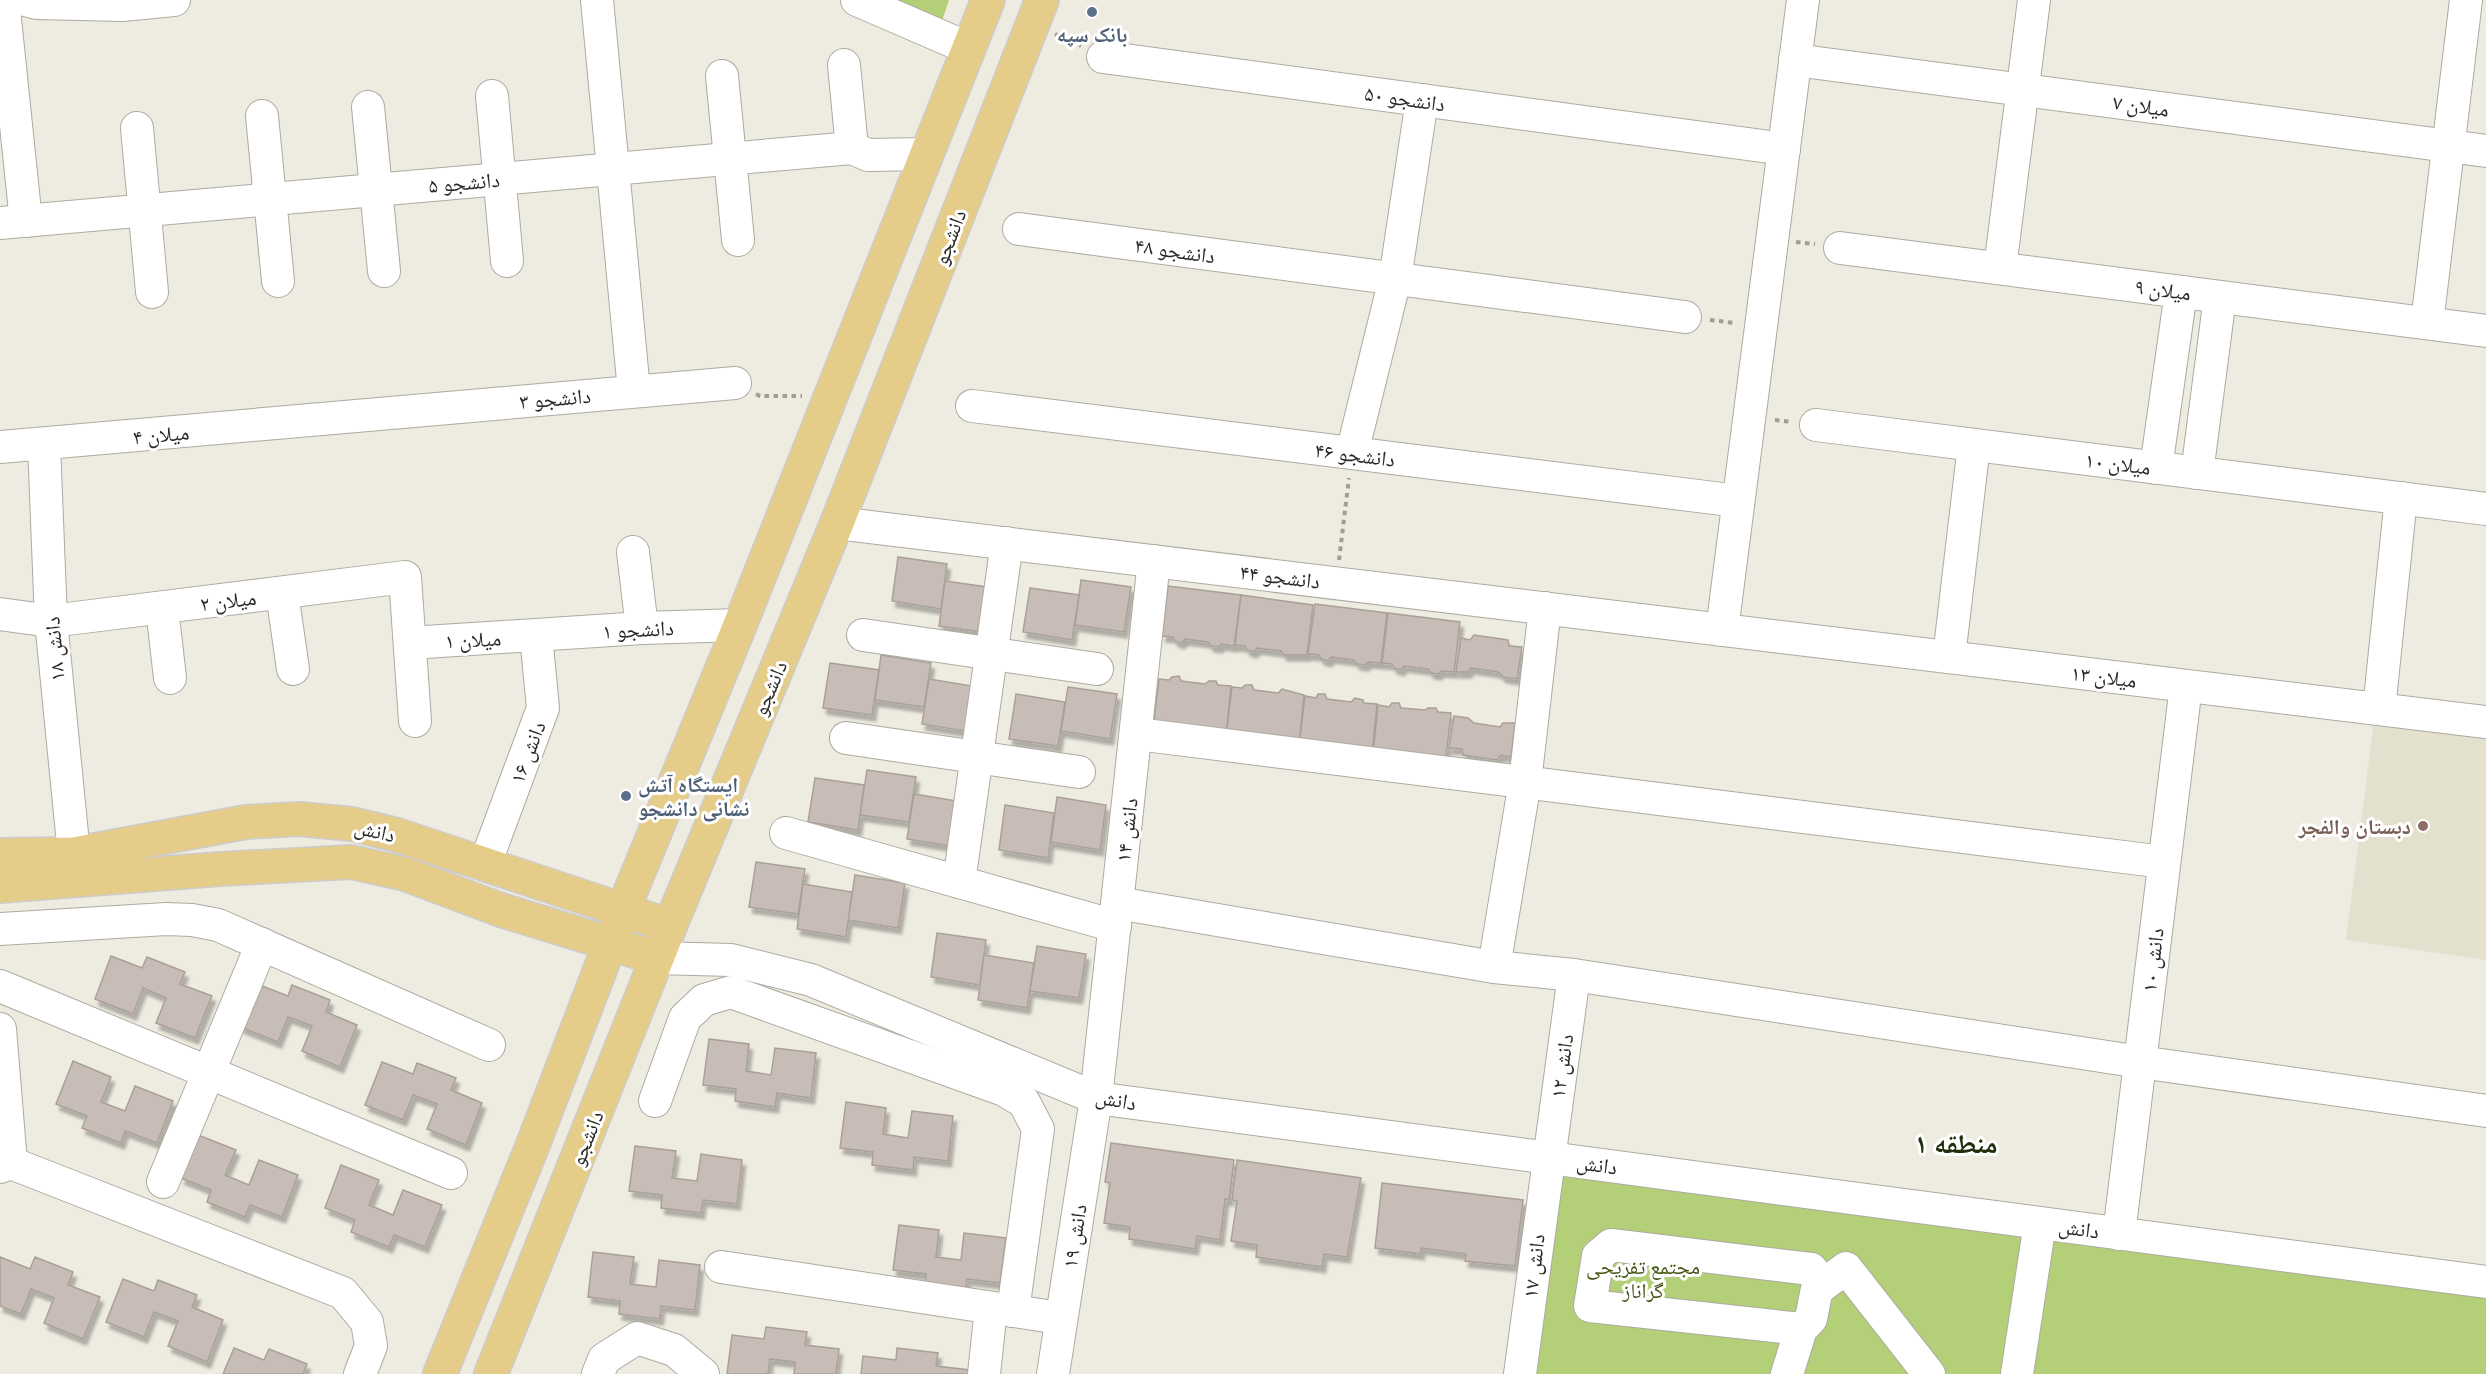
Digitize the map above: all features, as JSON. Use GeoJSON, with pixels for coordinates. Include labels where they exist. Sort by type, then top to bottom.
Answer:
{"type":"FeatureCollection","features":[{"type":"Feature","properties":{"kind":"main road"},"geometry":{"type":"LineString","coordinates":[[440,1374],[532,1147],[623,910],[740,625],[988,0]]}},
{"type":"Feature","properties":{"kind":"main road","name":"دانشجو"},"geometry":{"type":"LineString","coordinates":[[491,1374],[670,926],[837,523],[1037,12]]}},
{"type":"Feature","properties":{"kind":"main road"},"geometry":{"type":"LineString","coordinates":[[875,283],[882,295],[897,306],[914,304],[926,296]]}},
{"type":"Feature","properties":{"kind":"main road"},"geometry":{"type":"LineString","coordinates":[[853,338],[869,332],[881,334],[892,340],[901,362]]}},
{"type":"Feature","properties":{"kind":"main road","name":"دانش"},"geometry":{"type":"LineString","coordinates":[[0,855],[74,854],[246,822],[299,819],[352,824],[386,832],[670,926]]}},
{"type":"Feature","properties":{"kind":"main road","name":"دانش"},"geometry":{"type":"LineString","coordinates":[[0,886],[220,869],[351,862],[405,874],[501,910],[657,958]]}},
{"type":"Feature","properties":{"kind":"street"},"geometry":{"type":"LineString","coordinates":[[3,0],[13,222]]}},
{"type":"Feature","properties":{"kind":"street"},"geometry":{"type":"LineString","coordinates":[[26,0],[37,3],[122,5],[174,0]]}},
{"type":"Feature","properties":{"kind":"street"},"geometry":{"type":"LineString","coordinates":[[597,0],[634,392]]}},
{"type":"Feature","properties":{"kind":"street"},"geometry":{"type":"LineString","coordinates":[[857,0],[968,48]]}},
{"type":"Feature","properties":{"kind":"street"},"geometry":{"type":"LineString","coordinates":[[1722,630],[1803,0]]}},
{"type":"Feature","properties":{"kind":"street"},"geometry":{"type":"LineString","coordinates":[[2000,268],[2034,0]]}},
{"type":"Feature","properties":{"kind":"street"},"geometry":{"type":"LineString","coordinates":[[2427,323],[2466,0]]}},
{"type":"Feature","properties":{"kind":"street","name":"دانشجو ۵۰"},"geometry":{"type":"LineString","coordinates":[[1103,57],[1784,149]]}},
{"type":"Feature","properties":{"kind":"street","name":"میلان ۷"},"geometry":{"type":"LineString","coordinates":[[1795,60],[2486,151]]}},
{"type":"Feature","properties":{"kind":"street"},"geometry":{"type":"LineString","coordinates":[[844,65],[852,148]]}},
{"type":"Feature","properties":{"kind":"street"},"geometry":{"type":"LineString","coordinates":[[722,76],[738,240]]}},
{"type":"Feature","properties":{"kind":"street"},"geometry":{"type":"LineString","coordinates":[[492,96],[507,261]]}},
{"type":"Feature","properties":{"kind":"street"},"geometry":{"type":"LineString","coordinates":[[1352,453],[1395,279],[1422,100]]}},
{"type":"Feature","properties":{"kind":"street"},"geometry":{"type":"LineString","coordinates":[[368,107],[384,271]]}},
{"type":"Feature","properties":{"kind":"street"},"geometry":{"type":"LineString","coordinates":[[262,116],[278,281]]}},
{"type":"Feature","properties":{"kind":"street"},"geometry":{"type":"LineString","coordinates":[[136,128],[152,292]]}},
{"type":"Feature","properties":{"kind":"street","name":"دانشجو ۵"},"geometry":{"type":"LineString","coordinates":[[13,222],[852,148],[868,155],[926,154]]}},
{"type":"Feature","properties":{"kind":"street","name":"دانشجو ۴۸"},"geometry":{"type":"LineString","coordinates":[[1019,229],[1685,317]]}},
{"type":"Feature","properties":{"kind":"street","name":"میلان ۹"},"geometry":{"type":"LineString","coordinates":[[1840,248],[2486,330]]}},
{"type":"Feature","properties":{"kind":"street"},"geometry":{"type":"LineString","coordinates":[[2156,468],[2181,292]]}},
{"type":"Feature","properties":{"kind":"street"},"geometry":{"type":"LineString","coordinates":[[2197,473],[2220,297]]}},
{"type":"Feature","properties":{"kind":"street","name":"دانشجو ۳"},"geometry":{"type":"LineString","coordinates":[[278,424],[362,414],[735,383]]}},
{"type":"Feature","properties":{"kind":"street","name":"دانشجو ۴۶"},"geometry":{"type":"LineString","coordinates":[[972,406],[1738,501]]}},
{"type":"Feature","properties":{"kind":"street","name":"میلان ۴"},"geometry":{"type":"LineString","coordinates":[[0,447],[278,424]]}},
{"type":"Feature","properties":{"kind":"street","name":"میلان ۱۰"},"geometry":{"type":"LineString","coordinates":[[1816,426],[2486,509]]}},
{"type":"Feature","properties":{"kind":"street","name":"دانش ۱۸"},"geometry":{"type":"LineString","coordinates":[[44,444],[51,621],[74,854]]}},
{"type":"Feature","properties":{"kind":"street"},"geometry":{"type":"LineString","coordinates":[[1950,657],[1974,445]]}},
{"type":"Feature","properties":{"kind":"street"},"geometry":{"type":"LineString","coordinates":[[2379,709],[2401,498]]}},
{"type":"Feature","properties":{"kind":"street","name":"دانشجو ۴۴"},"geometry":{"type":"LineString","coordinates":[[837,523],[1722,630]]}},
{"type":"Feature","properties":{"kind":"street"},"geometry":{"type":"LineString","coordinates":[[959,882],[1007,543]]}},
{"type":"Feature","properties":{"kind":"street"},"geometry":{"type":"LineString","coordinates":[[633,552],[642,628]]}},
{"type":"Feature","properties":{"kind":"street","name":"دانش ۱۴"},"geometry":{"type":"LineString","coordinates":[[1096,1098],[1154,561]]}},
{"type":"Feature","properties":{"kind":"street","name":"میلان ۲"},"geometry":{"type":"LineString","coordinates":[[51,621],[405,577],[410,643]]}},
{"type":"Feature","properties":{"kind":"street"},"geometry":{"type":"LineString","coordinates":[[282,594],[293,669]]}},
{"type":"Feature","properties":{"kind":"street"},"geometry":{"type":"LineString","coordinates":[[162,608],[171,678]]}},
{"type":"Feature","properties":{"kind":"street"},"geometry":{"type":"LineString","coordinates":[[1494,967],[1526,782],[1545,609]]}},
{"type":"Feature","properties":{"kind":"street"},"geometry":{"type":"LineString","coordinates":[[0,614],[51,621]]}},
{"type":"Feature","properties":{"kind":"street","name":"دانشجو ۱"},"geometry":{"type":"LineString","coordinates":[[537,636],[642,628],[740,625]]}},
{"type":"Feature","properties":{"kind":"street","name":"میلان ۱۳"},"geometry":{"type":"LineString","coordinates":[[1722,630],[2486,722]]}},
{"type":"Feature","properties":{"kind":"street"},"geometry":{"type":"LineString","coordinates":[[863,635],[1097,669]]}},
{"type":"Feature","properties":{"kind":"street","name":"میلان ۱"},"geometry":{"type":"LineString","coordinates":[[410,643],[537,636]]}},
{"type":"Feature","properties":{"kind":"street","name":"دانش ۱۶"},"geometry":{"type":"LineString","coordinates":[[485,864],[543,708],[537,636]]}},
{"type":"Feature","properties":{"kind":"street"},"geometry":{"type":"LineString","coordinates":[[410,643],[415,721]]}},
{"type":"Feature","properties":{"kind":"street","name":"دانش ۱۰"},"geometry":{"type":"LineString","coordinates":[[2119,1234],[2186,686]]}},
{"type":"Feature","properties":{"kind":"street"},"geometry":{"type":"LineString","coordinates":[[1137,734],[2164,862]]}},
{"type":"Feature","properties":{"kind":"street"},"geometry":{"type":"LineString","coordinates":[[846,738],[1079,772]]}},
{"type":"Feature","properties":{"kind":"street"},"geometry":{"type":"LineString","coordinates":[[786,833],[959,882],[1116,914],[1494,967],[1574,975],[2140,1062],[2486,1111]]}},
{"type":"Feature","properties":{"kind":"street"},"geometry":{"type":"LineString","coordinates":[[0,929],[166,919],[192,920],[218,925],[489,1045]]}},
{"type":"Feature","properties":{"kind":"street","name":"دانش"},"geometry":{"type":"LineString","coordinates":[[670,926],[731,960]]}},
{"type":"Feature","properties":{"kind":"street"},"geometry":{"type":"LineString","coordinates":[[163,1182],[262,944]]}},
{"type":"Feature","properties":{"kind":"street","name":"دانش"},"geometry":{"type":"LineString","coordinates":[[657,958],[731,960],[811,980],[1096,1098],[2486,1282]]}},
{"type":"Feature","properties":{"kind":"street","name":"دانش ۱۲"},"geometry":{"type":"LineString","coordinates":[[1548,1158],[1574,975]]}},
{"type":"Feature","properties":{"kind":"street"},"geometry":{"type":"LineString","coordinates":[[0,986],[451,1173]]}},
{"type":"Feature","properties":{"kind":"street"},"geometry":{"type":"LineString","coordinates":[[655,1101],[685,1018],[704,1000],[731,992],[1004,1090],[1024,1102],[1038,1129],[1002,1310],[984,1374]]}},
{"type":"Feature","properties":{"kind":"street"},"geometry":{"type":"LineString","coordinates":[[0,1029],[4,1166],[343,1293],[367,1322],[371,1346],[360,1374]]}},
{"type":"Feature","properties":{"kind":"street","name":"دانش ۱۹"},"geometry":{"type":"LineString","coordinates":[[1053,1374],[1096,1098]]}},
{"type":"Feature","properties":{"kind":"street","name":"دانش ۱۷"},"geometry":{"type":"LineString","coordinates":[[1520,1374],[1548,1158]]}},
{"type":"Feature","properties":{"kind":"street"},"geometry":{"type":"LineString","coordinates":[[2017,1374],[2040,1223]]}},
{"type":"Feature","properties":{"kind":"street"},"geometry":{"type":"LineString","coordinates":[[1787,1374],[1801,1329],[1811,1319],[1818,1289],[1819,1278],[1810,1269],[1611,1245],[1598,1256],[1590,1306],[1801,1329]]}},
{"type":"Feature","properties":{"kind":"street"},"geometry":{"type":"LineString","coordinates":[[721,1267],[1060,1318]]}},
{"type":"Feature","properties":{"kind":"street"},"geometry":{"type":"LineString","coordinates":[[1818,1289],[1846,1268],[1929,1374]]}},
{"type":"Feature","properties":{"kind":"street"},"geometry":{"type":"LineString","coordinates":[[598,1374],[604,1359],[637,1338],[674,1350],[703,1374]]}},
{"type":"Feature","properties":{"kind":"path"},"geometry":{"type":"LineString","coordinates":[[1037,12],[1103,57]]}},
{"type":"Feature","properties":{"kind":"path"},"geometry":{"type":"LineString","coordinates":[[1772,239],[1840,248]]}},
{"type":"Feature","properties":{"kind":"path"},"geometry":{"type":"LineString","coordinates":[[1685,317],[1761,326]]}},
{"type":"Feature","properties":{"kind":"path"},"geometry":{"type":"LineString","coordinates":[[735,383],[760,396],[830,396]]}},
{"type":"Feature","properties":{"kind":"path"},"geometry":{"type":"LineString","coordinates":[[1749,417],[1816,426]]}},
{"type":"Feature","properties":{"kind":"path"},"geometry":{"type":"LineString","coordinates":[[1336,583],[1352,453]]}},
{"type":"Feature","properties":{"kind":"shaded area","name":"دبستان والفجر"},"geometry":{"type":"Polygon","coordinates":[[[2377,697],[2486,712],[2486,960],[2346,940],[2377,697]]]}},
{"type":"Feature","properties":{"kind":"green space"},"geometry":{"type":"Polygon","coordinates":[[[883,0],[949,0],[941,24],[883,0]]]}},
{"type":"Feature","properties":{"kind":"green space","name":"مجتمع تفریحی گراناز"},"geometry":{"type":"Polygon","coordinates":[[[1559,1171],[2486,1295],[2486,1374],[1533,1374],[1559,1171]]]}},
{"type":"Feature","properties":{"kind":"building"},"geometry":{"type":"Polygon","coordinates":[[[898,557],[947,564],[941,609],[892,601],[898,557]]]}},
{"type":"Feature","properties":{"kind":"building"},"geometry":{"type":"Polygon","coordinates":[[[1081,580],[1131,587],[1124,632],[1075,625],[1081,580]]]}},
{"type":"Feature","properties":{"kind":"building"},"geometry":{"type":"Polygon","coordinates":[[[945,581],[994,588],[988,633],[939,626],[945,581]]]}},
{"type":"Feature","properties":{"kind":"building"},"geometry":{"type":"Polygon","coordinates":[[[1168,586],[1241,595],[1234,646],[1221,644],[1219,647],[1211,646],[1208,642],[1185,639],[1181,643],[1175,641],[1173,637],[1162,636],[1168,586]]]}},
{"type":"Feature","properties":{"kind":"building"},"geometry":{"type":"Polygon","coordinates":[[[1030,588],[1079,595],[1072,640],[1023,632],[1030,588]]]}},
{"type":"Feature","properties":{"kind":"building"},"geometry":{"type":"Polygon","coordinates":[[[1241,595],[1313,605],[1307,655],[1284,655],[1281,651],[1257,648],[1254,652],[1247,650],[1245,646],[1235,645],[1241,595]]]}},
{"type":"Feature","properties":{"kind":"building"},"geometry":{"type":"Polygon","coordinates":[[[1315,604],[1387,613],[1381,663],[1368,662],[1365,665],[1357,664],[1354,660],[1331,657],[1328,661],[1321,659],[1319,655],[1308,654],[1315,604]]]}},
{"type":"Feature","properties":{"kind":"building"},"geometry":{"type":"Polygon","coordinates":[[[1388,613],[1460,622],[1454,672],[1441,671],[1438,674],[1431,673],[1428,669],[1404,666],[1401,670],[1394,668],[1392,664],[1382,663],[1388,613]]]}},
{"type":"Feature","properties":{"kind":"building"},"geometry":{"type":"Polygon","coordinates":[[[1474,635],[1508,640],[1509,646],[1522,647],[1517,679],[1503,677],[1498,672],[1471,668],[1468,672],[1456,672],[1461,638],[1470,640],[1474,635]]]}},
{"type":"Feature","properties":{"kind":"building"},"geometry":{"type":"Polygon","coordinates":[[[881,655],[931,663],[924,707],[875,700],[881,655]]]}},
{"type":"Feature","properties":{"kind":"building"},"geometry":{"type":"Polygon","coordinates":[[[830,663],[879,670],[872,715],[823,708],[830,663]]]}},
{"type":"Feature","properties":{"kind":"building"},"geometry":{"type":"Polygon","coordinates":[[[1179,676],[1181,681],[1205,684],[1209,681],[1216,681],[1218,685],[1231,686],[1226,737],[1153,728],[1159,679],[1169,680],[1179,676]]]}},
{"type":"Feature","properties":{"kind":"building"},"geometry":{"type":"Polygon","coordinates":[[[929,679],[978,687],[971,732],[922,724],[929,679]]]}},
{"type":"Feature","properties":{"kind":"building"},"geometry":{"type":"Polygon","coordinates":[[[1245,685],[1252,685],[1254,690],[1278,693],[1282,689],[1304,695],[1299,745],[1226,737],[1232,687],[1242,688],[1245,685]]]}},
{"type":"Feature","properties":{"kind":"building"},"geometry":{"type":"Polygon","coordinates":[[[1068,687],[1117,694],[1110,739],[1061,731],[1068,687]]]}},
{"type":"Feature","properties":{"kind":"building"},"geometry":{"type":"Polygon","coordinates":[[[1016,694],[1065,702],[1058,746],[1009,739],[1016,694]]]}},
{"type":"Feature","properties":{"kind":"building"},"geometry":{"type":"Polygon","coordinates":[[[1318,694],[1325,694],[1327,699],[1351,702],[1355,698],[1363,700],[1364,703],[1377,704],[1372,754],[1299,746],[1305,696],[1316,698],[1318,694]]]}},
{"type":"Feature","properties":{"kind":"building"},"geometry":{"type":"Polygon","coordinates":[[[1392,703],[1399,703],[1401,708],[1425,710],[1436,708],[1438,712],[1451,713],[1445,764],[1373,755],[1378,705],[1389,707],[1392,703]]]}},
{"type":"Feature","properties":{"kind":"building"},"geometry":{"type":"Polygon","coordinates":[[[1454,716],[1468,718],[1474,723],[1500,727],[1503,723],[1515,723],[1511,757],[1501,755],[1497,760],[1463,755],[1462,749],[1449,748],[1454,716]]]}},
{"type":"Feature","properties":{"kind":"building"},"geometry":{"type":"Polygon","coordinates":[[[867,770],[916,777],[909,822],[860,815],[867,770]]]}},
{"type":"Feature","properties":{"kind":"building"},"geometry":{"type":"Polygon","coordinates":[[[815,778],[864,785],[858,830],[808,822],[815,778]]]}},
{"type":"Feature","properties":{"kind":"building"},"geometry":{"type":"Polygon","coordinates":[[[914,794],[963,802],[956,847],[907,839],[914,794]]]}},
{"type":"Feature","properties":{"kind":"building"},"geometry":{"type":"Polygon","coordinates":[[[1057,797],[1106,805],[1100,850],[1051,842],[1057,797]]]}},
{"type":"Feature","properties":{"kind":"building"},"geometry":{"type":"Polygon","coordinates":[[[1005,805],[1054,813],[1048,858],[999,850],[1005,805]]]}},
{"type":"Feature","properties":{"kind":"building"},"geometry":{"type":"Polygon","coordinates":[[[756,862],[805,869],[798,914],[749,907],[756,862]]]}},
{"type":"Feature","properties":{"kind":"building"},"geometry":{"type":"Polygon","coordinates":[[[855,875],[905,883],[898,928],[848,920],[855,875]]]}},
{"type":"Feature","properties":{"kind":"building"},"geometry":{"type":"Polygon","coordinates":[[[803,884],[852,892],[846,937],[797,929],[803,884]]]}},
{"type":"Feature","properties":{"kind":"building"},"geometry":{"type":"Polygon","coordinates":[[[937,933],[986,940],[980,985],[931,977],[937,933]]]}},
{"type":"Feature","properties":{"kind":"building"},"geometry":{"type":"Polygon","coordinates":[[[1037,946],[1086,954],[1079,998],[1030,991],[1037,946]]]}},
{"type":"Feature","properties":{"kind":"building"},"geometry":{"type":"Polygon","coordinates":[[[984,955],[1034,963],[1027,1008],[978,1000],[984,955]]]}},
{"type":"Feature","properties":{"kind":"building"},"geometry":{"type":"Polygon","coordinates":[[[111,956],[142,968],[147,957],[185,972],[180,984],[212,996],[195,1038],[156,1023],[166,998],[143,988],[133,1014],[95,999],[111,956]]]}},
{"type":"Feature","properties":{"kind":"building"},"geometry":{"type":"Polygon","coordinates":[[[257,984],[288,996],[292,985],[330,1000],[326,1012],[357,1025],[340,1067],[302,1051],[312,1026],[288,1017],[278,1042],[240,1027],[257,984]]]}},
{"type":"Feature","properties":{"kind":"building"},"geometry":{"type":"Polygon","coordinates":[[[709,1039],[749,1044],[746,1071],[771,1075],[775,1048],[816,1053],[811,1098],[777,1093],[775,1107],[735,1101],[736,1089],[703,1085],[709,1039]]]}},
{"type":"Feature","properties":{"kind":"building"},"geometry":{"type":"Polygon","coordinates":[[[73,1061],[111,1077],[101,1102],[125,1111],[135,1086],[173,1101],[157,1143],[125,1131],[121,1143],[82,1128],[87,1116],[56,1104],[73,1061]]]}},
{"type":"Feature","properties":{"kind":"building"},"geometry":{"type":"Polygon","coordinates":[[[382,1062],[413,1074],[417,1063],[456,1078],[451,1090],[482,1103],[466,1145],[427,1129],[437,1104],[413,1095],[403,1120],[365,1105],[382,1062]]]}},
{"type":"Feature","properties":{"kind":"building"},"geometry":{"type":"Polygon","coordinates":[[[846,1102],[886,1108],[883,1134],[908,1138],[912,1111],[953,1116],[948,1161],[914,1157],[913,1170],[872,1165],[873,1152],[840,1148],[846,1102]]]}},
{"type":"Feature","properties":{"kind":"building"},"geometry":{"type":"Polygon","coordinates":[[[198,1135],[236,1150],[225,1175],[249,1185],[259,1160],[298,1175],[282,1217],[250,1205],[245,1217],[207,1202],[211,1190],[181,1178],[198,1135]]]}},
{"type":"Feature","properties":{"kind":"building"},"geometry":{"type":"Polygon","coordinates":[[[1111,1143],[1234,1160],[1229,1200],[1225,1199],[1220,1240],[1197,1236],[1195,1249],[1129,1239],[1130,1227],[1104,1223],[1110,1183],[1105,1182],[1111,1143]]]}},
{"type":"Feature","properties":{"kind":"building"},"geometry":{"type":"Polygon","coordinates":[[[635,1146],[676,1151],[672,1178],[697,1181],[701,1154],[742,1160],[737,1204],[703,1200],[701,1213],[661,1208],[662,1195],[629,1191],[635,1146]]]}},
{"type":"Feature","properties":{"kind":"building"},"geometry":{"type":"Polygon","coordinates":[[[1237,1160],[1361,1178],[1347,1257],[1324,1254],[1322,1267],[1256,1257],[1257,1245],[1231,1241],[1237,1201],[1232,1200],[1237,1160]]]}},
{"type":"Feature","properties":{"kind":"building"},"geometry":{"type":"Polygon","coordinates":[[[341,1165],[379,1180],[369,1205],[393,1215],[403,1190],[442,1205],[425,1247],[394,1235],[389,1247],[351,1232],[355,1220],[325,1208],[341,1165]]]}},
{"type":"Feature","properties":{"kind":"building"},"geometry":{"type":"Polygon","coordinates":[[[1382,1183],[1523,1200],[1515,1266],[1465,1261],[1466,1254],[1421,1248],[1421,1254],[1375,1248],[1382,1183]]]}},
{"type":"Feature","properties":{"kind":"building"},"geometry":{"type":"Polygon","coordinates":[[[899,1225],[939,1230],[936,1257],[961,1260],[964,1233],[1006,1238],[1000,1283],[967,1279],[965,1292],[925,1287],[926,1274],[893,1270],[899,1225]]]}},
{"type":"Feature","properties":{"kind":"building"},"geometry":{"type":"Polygon","coordinates":[[[593,1252],[634,1257],[630,1284],[656,1287],[659,1260],[700,1265],[695,1310],[661,1306],[660,1319],[619,1314],[620,1301],[588,1297],[593,1252]]]}},
{"type":"Feature","properties":{"kind":"building"},"geometry":{"type":"Polygon","coordinates":[[[0,1257],[30,1269],[35,1257],[73,1272],[68,1285],[100,1297],[83,1339],[44,1323],[54,1298],[31,1289],[21,1314],[0,1306],[0,1257]]]}},
{"type":"Feature","properties":{"kind":"building"},"geometry":{"type":"Polygon","coordinates":[[[123,1279],[154,1291],[158,1280],[197,1295],[192,1307],[223,1320],[207,1362],[168,1346],[178,1321],[154,1312],[144,1337],[106,1322],[123,1279]]]}},
{"type":"Feature","properties":{"kind":"building"},"geometry":{"type":"Polygon","coordinates":[[[766,1327],[807,1332],[805,1345],[839,1349],[836,1374],[794,1374],[795,1362],[770,1359],[768,1374],[727,1374],[732,1335],[764,1339],[766,1327]]]}},
{"type":"Feature","properties":{"kind":"building"},"geometry":{"type":"Polygon","coordinates":[[[234,1348],[264,1360],[269,1349],[307,1364],[303,1374],[223,1374],[234,1348]]]}},
{"type":"Feature","properties":{"kind":"building"},"geometry":{"type":"Polygon","coordinates":[[[897,1348],[938,1353],[936,1366],[970,1370],[969,1374],[861,1374],[863,1356],[896,1360],[897,1348]]]}},
{"type":"Feature","properties":{"kind":"place","name":"بانک سپه"},"geometry":{"type":"Point","coordinates":[1092,12]}},
{"type":"Feature","properties":{"kind":"place","name":"ایستگاه آتش نشانی دانشجو"},"geometry":{"type":"Point","coordinates":[626,796]}},
{"type":"Feature","properties":{"kind":"place","name":"دبستان والفجر"},"geometry":{"type":"Point","coordinates":[2423,826]}},
{"type":"Feature","properties":{"kind":"district","name":"منطقه ۱"},"geometry":{"type":"Point","coordinates":[1956,1143]}}]}
